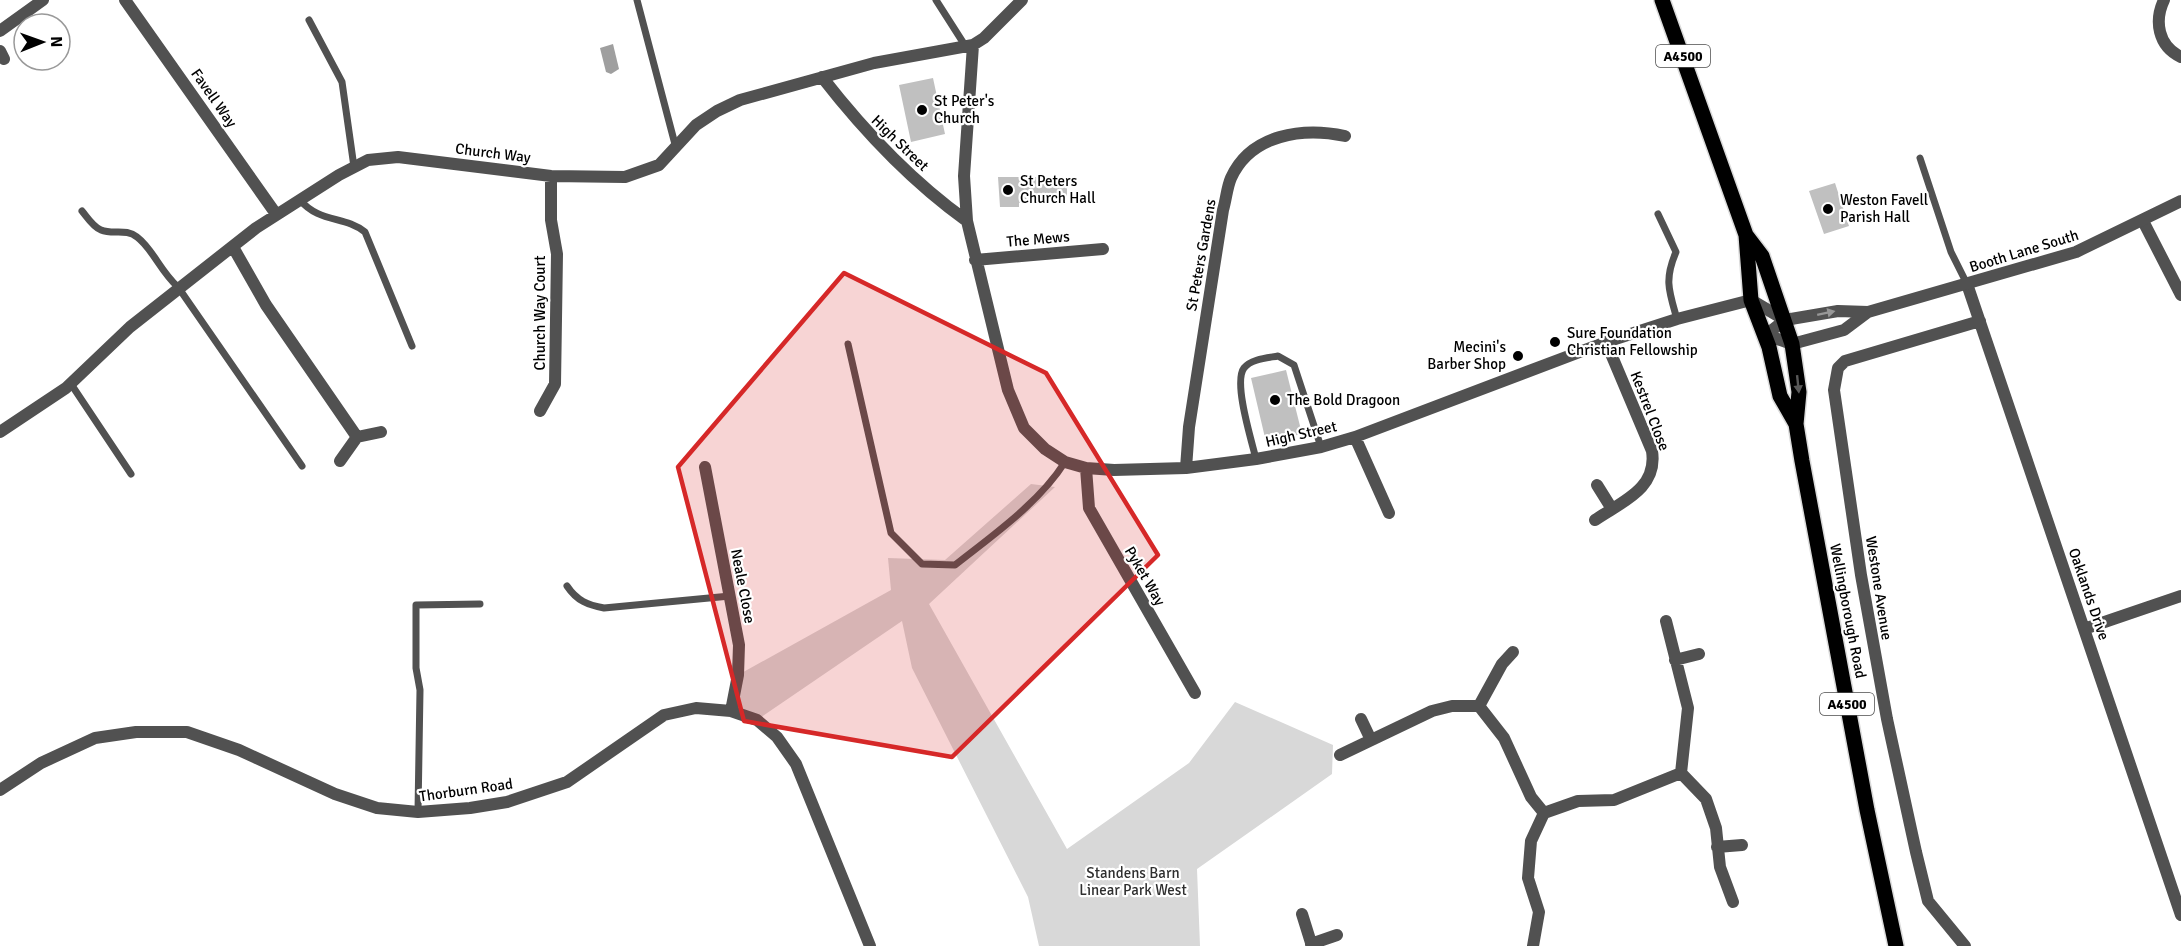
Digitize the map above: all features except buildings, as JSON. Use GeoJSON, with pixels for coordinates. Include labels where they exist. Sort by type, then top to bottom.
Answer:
{"type":"FeatureCollection","features":[{"type":"Feature","properties":{"kind":"main road","name":"Wellingborough Road"},"geometry":{"type":"LineString","coordinates":[[1662,0],[1746,235],[1751,300],[1766,335],[1780,396],[1796,424]]}},
{"type":"Feature","properties":{"kind":"main road","name":"Wellingborough Road"},"geometry":{"type":"LineString","coordinates":[[1746,235],[1762,256],[1792,344],[1799,392],[1796,424],[1867,810],[1896,946]]}},
{"type":"Feature","properties":{"kind":"street"},"geometry":{"type":"LineString","coordinates":[[0,31],[43,0]]}},
{"type":"Feature","properties":{"kind":"street","name":"Favell Way"},"geometry":{"type":"LineString","coordinates":[[125,0],[276,214]]}},
{"type":"Feature","properties":{"kind":"street","name":"Church Way"},"geometry":{"type":"LineString","coordinates":[[0,432],[70,384],[130,327],[178,287],[276,214],[368,160],[398,157],[551,176],[625,177],[659,165],[696,125],[740,100],[874,63],[969,46],[984,38],[1022,0]]}},
{"type":"Feature","properties":{"kind":"street"},"geometry":{"type":"LineString","coordinates":[[2164,0],[2158,19],[2159,33],[2178,55],[2181,65]]}},
{"type":"Feature","properties":{"kind":"street","name":"High Street"},"geometry":{"type":"LineString","coordinates":[[969,46],[963,176],[967,221],[975,260],[1008,390],[1024,428],[1045,449],[1065,462],[1086,468],[1186,468],[1256,459],[1321,447],[1355,437],[1606,342],[1677,319],[1751,300]]}},
{"type":"Feature","properties":{"kind":"street","name":"High Street"},"geometry":{"type":"LineString","coordinates":[[822,78],[859,125],[884,150],[942,204],[967,221]]}},
{"type":"Feature","properties":{"kind":"street","name":"St Peters Gardens"},"geometry":{"type":"LineString","coordinates":[[1186,468],[1189,427],[1223,210],[1231,178],[1244,156],[1266,142],[1291,133],[1322,131],[1345,136]]}},
{"type":"Feature","properties":{"kind":"street","name":"Church Way Court"},"geometry":{"type":"LineString","coordinates":[[540,411],[555,384],[557,254],[551,220],[551,176]]}},
{"type":"Feature","properties":{"kind":"street","name":"Booth Lane South"},"geometry":{"type":"LineString","coordinates":[[1766,335],[1785,320],[1838,311],[1868,312],[2076,252],[2181,201]]}},
{"type":"Feature","properties":{"kind":"street"},"geometry":{"type":"LineString","coordinates":[[2144,220],[2181,295]]}},
{"type":"Feature","properties":{"kind":"street"},"geometry":{"type":"LineString","coordinates":[[233,247],[266,305],[357,437]]}},
{"type":"Feature","properties":{"kind":"street","name":"The Mews"},"geometry":{"type":"LineString","coordinates":[[975,260],[1103,249]]}},
{"type":"Feature","properties":{"kind":"street","name":"Oaklands Drive"},"geometry":{"type":"LineString","coordinates":[[1967,284],[2181,915]]}},
{"type":"Feature","properties":{"kind":"street"},"geometry":{"type":"LineString","coordinates":[[1751,300],[1785,320]]}},
{"type":"Feature","properties":{"kind":"street","name":"Booth Lane South"},"geometry":{"type":"LineString","coordinates":[[1792,344],[1844,330],[1868,312]]}},
{"type":"Feature","properties":{"kind":"street","name":"Westone Avenue"},"geometry":{"type":"LineString","coordinates":[[1965,946],[1935,913],[1928,901],[1916,852],[1871,631],[1834,390],[1838,368],[1845,361],[1980,321]]}},
{"type":"Feature","properties":{"kind":"street"},"geometry":{"type":"LineString","coordinates":[[1766,335],[1792,344]]}},
{"type":"Feature","properties":{"kind":"street","name":"Kestrel Close"},"geometry":{"type":"LineString","coordinates":[[1595,520],[1642,489],[1648,481],[1654,462],[1652,451],[1606,342]]}},
{"type":"Feature","properties":{"kind":"street"},"geometry":{"type":"LineString","coordinates":[[340,461],[357,437],[381,432]]}},
{"type":"Feature","properties":{"kind":"street"},"geometry":{"type":"LineString","coordinates":[[1355,437],[1389,513]]}},
{"type":"Feature","properties":{"kind":"street","name":"Neale Close"},"geometry":{"type":"LineString","coordinates":[[705,467],[739,645],[738,675],[731,711]]}},
{"type":"Feature","properties":{"kind":"street","name":"Pyket Way"},"geometry":{"type":"LineString","coordinates":[[1086,468],[1089,508],[1195,693]]}},
{"type":"Feature","properties":{"kind":"street"},"geometry":{"type":"LineString","coordinates":[[1597,485],[1612,509]]}},
{"type":"Feature","properties":{"kind":"street"},"geometry":{"type":"LineString","coordinates":[[2084,629],[2181,596]]}},
{"type":"Feature","properties":{"kind":"street"},"geometry":{"type":"LineString","coordinates":[[1666,621],[1688,708],[1682,773],[1706,799],[1716,828],[1720,867],[1733,902]]}},
{"type":"Feature","properties":{"kind":"street"},"geometry":{"type":"LineString","coordinates":[[1479,706],[1502,664],[1513,652]]}},
{"type":"Feature","properties":{"kind":"street"},"geometry":{"type":"LineString","coordinates":[[1675,660],[1699,654]]}},
{"type":"Feature","properties":{"kind":"street"},"geometry":{"type":"LineString","coordinates":[[1340,755],[1432,711],[1452,706],[1479,706]]}},
{"type":"Feature","properties":{"kind":"street"},"geometry":{"type":"LineString","coordinates":[[1479,706],[1504,738],[1531,797],[1544,813]]}},
{"type":"Feature","properties":{"kind":"street","name":"Thorburn Road"},"geometry":{"type":"LineString","coordinates":[[0,790],[41,763],[95,738],[136,732],[187,732],[239,750],[335,794],[377,808],[418,812],[507,802],[567,782],[664,715],[696,708],[731,711],[757,720],[777,737],[796,764],[870,946]]}},
{"type":"Feature","properties":{"kind":"street"},"geometry":{"type":"LineString","coordinates":[[1360,719],[1371,740]]}},
{"type":"Feature","properties":{"kind":"street"},"geometry":{"type":"LineString","coordinates":[[1533,946],[1539,912],[1528,878],[1531,841],[1544,813],[1578,801],[1614,800],[1682,773]]}},
{"type":"Feature","properties":{"kind":"street"},"geometry":{"type":"LineString","coordinates":[[1717,848],[1742,844]]}},
{"type":"Feature","properties":{"kind":"street"},"geometry":{"type":"LineString","coordinates":[[1302,914],[1312,945],[1337,935]]}},
{"type":"Feature","properties":{"kind":"lane"},"geometry":{"type":"LineString","coordinates":[[637,0],[676,148]]}},
{"type":"Feature","properties":{"kind":"lane"},"geometry":{"type":"LineString","coordinates":[[936,0],[969,46]]}},
{"type":"Feature","properties":{"kind":"lane"},"geometry":{"type":"LineString","coordinates":[[309,20],[342,82],[354,167]]}},
{"type":"Feature","properties":{"kind":"lane"},"geometry":{"type":"LineString","coordinates":[[1920,158],[1950,252],[1967,284]]}},
{"type":"Feature","properties":{"kind":"lane"},"geometry":{"type":"LineString","coordinates":[[299,199],[308,210],[321,217],[356,224],[365,232],[412,346]]}},
{"type":"Feature","properties":{"kind":"lane"},"geometry":{"type":"LineString","coordinates":[[82,210],[95,227],[104,231],[124,231],[135,234],[144,243],[164,275],[178,287],[302,466]]}},
{"type":"Feature","properties":{"kind":"lane"},"geometry":{"type":"LineString","coordinates":[[1658,214],[1676,252],[1667,273],[1668,290],[1677,319]]}},
{"type":"Feature","properties":{"kind":"lane"},"geometry":{"type":"LineString","coordinates":[[848,344],[891,533],[922,564],[956,565],[1048,484],[1065,462]]}},
{"type":"Feature","properties":{"kind":"lane"},"geometry":{"type":"LineString","coordinates":[[1256,459],[1241,392],[1241,374],[1244,367],[1254,361],[1278,356],[1294,365],[1321,447]]}},
{"type":"Feature","properties":{"kind":"lane"},"geometry":{"type":"LineString","coordinates":[[70,384],[131,474]]}},
{"type":"Feature","properties":{"kind":"lane"},"geometry":{"type":"LineString","coordinates":[[567,586],[574,596],[588,605],[604,608],[730,596]]}},
{"type":"Feature","properties":{"kind":"lane"},"geometry":{"type":"LineString","coordinates":[[418,812],[420,690],[416,668],[416,605],[480,604]]}},
{"type":"Feature","properties":{"kind":"highlighted area"},"geometry":{"type":"Polygon","coordinates":[[[844,273],[1046,373],[1158,555],[952,757],[744,721],[678,467],[844,273]]]}},
{"type":"Feature","properties":{"kind":"green space","name":"Standens Barn Linear Park West"},"geometry":{"type":"Polygon","coordinates":[[[1031,484],[1055,487],[929,604],[1067,849],[1189,763],[1235,702],[1333,745],[1332,774],[1197,869],[1200,946],[1039,946],[1028,897],[912,668],[902,621],[757,720],[731,711],[738,675],[891,590],[888,558],[945,560],[1031,484]]]}},
{"type":"Feature","properties":{"kind":"shaded area"},"geometry":{"type":"Polygon","coordinates":[[[613,44],[619,69],[611,74],[606,72],[600,48],[613,44]]]}},
{"type":"Feature","properties":{"kind":"place","name":"St Peter's Church"},"geometry":{"type":"Point","coordinates":[922,110]}},
{"type":"Feature","properties":{"kind":"place","name":"St Peters Church Hall"},"geometry":{"type":"Point","coordinates":[1008,190]}},
{"type":"Feature","properties":{"kind":"place","name":"Weston Favell Parish Hall"},"geometry":{"type":"Point","coordinates":[1828,209]}},
{"type":"Feature","properties":{"kind":"place","name":"Sure Foundation Christian Fellowship"},"geometry":{"type":"Point","coordinates":[1555,342]}},
{"type":"Feature","properties":{"kind":"place","name":"Mecini's Barber Shop"},"geometry":{"type":"Point","coordinates":[1518,356]}},
{"type":"Feature","properties":{"kind":"place","name":"The Bold Dragoon"},"geometry":{"type":"Point","coordinates":[1275,400]}}]}
